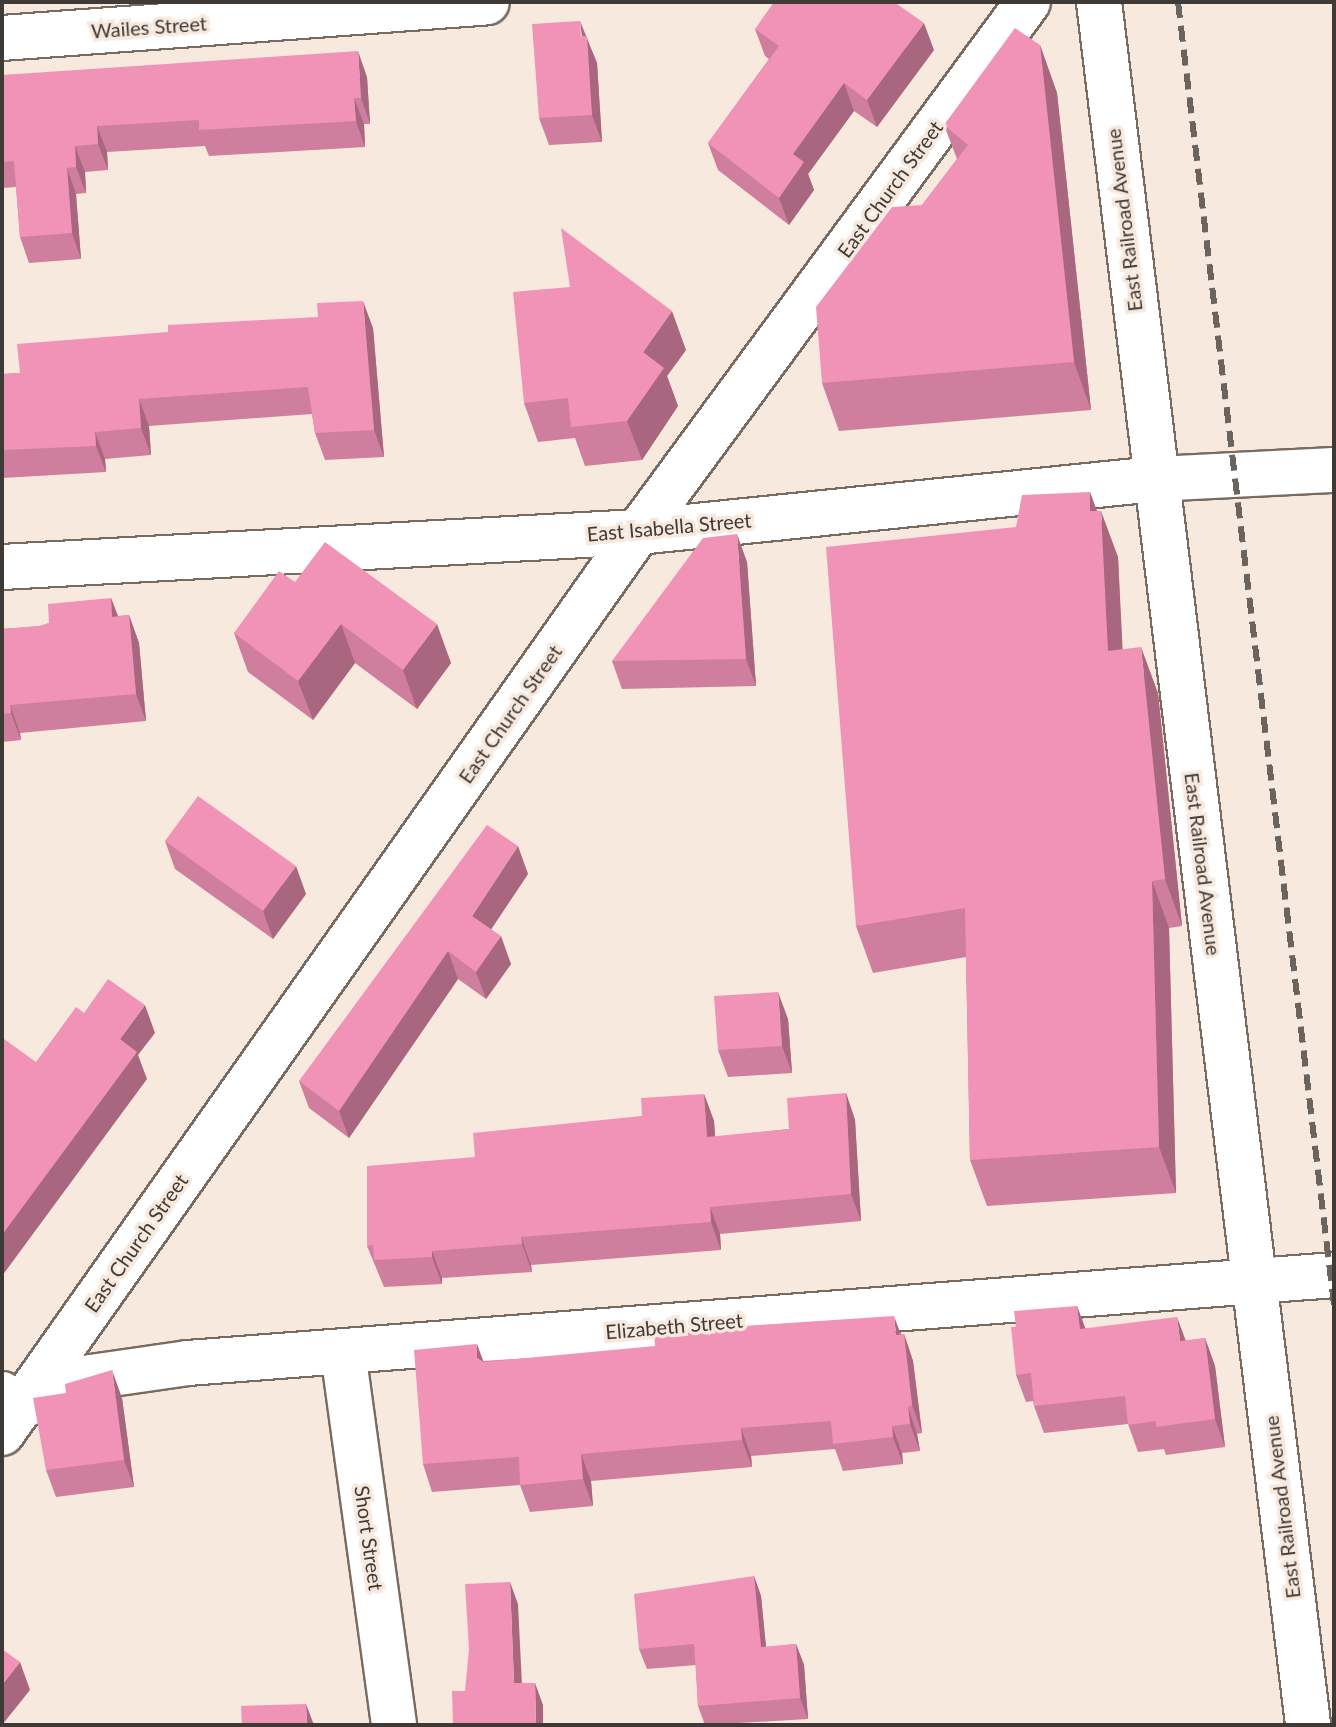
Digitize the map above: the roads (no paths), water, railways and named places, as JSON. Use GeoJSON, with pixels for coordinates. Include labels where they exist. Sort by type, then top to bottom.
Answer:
{"type":"FeatureCollection","features":[{"type":"Feature","properties":{"kind":"street","name":"Wailes Street"},"geometry":{"type":"LineString","coordinates":[[2,38],[487,2]]}},
{"type":"Feature","properties":{"kind":"street","name":"East Church Street"},"geometry":{"type":"LineString","coordinates":[[8,1411],[638,532],[1028,2]]}},
{"type":"Feature","properties":{"kind":"street","name":"East Railroad Avenue"},"geometry":{"type":"LineString","coordinates":[[1099,2],[1308,1725]]}},
{"type":"Feature","properties":{"kind":"street","name":"East Isabella Street"},"geometry":{"type":"LineString","coordinates":[[2,567],[638,532],[1155,479],[1334,470]]}},
{"type":"Feature","properties":{"kind":"street","name":"Elizabeth Street"},"geometry":{"type":"LineString","coordinates":[[8,1411],[91,1377],[188,1363],[1334,1275]]}},
{"type":"Feature","properties":{"kind":"street","name":"Short Street"},"geometry":{"type":"LineString","coordinates":[[343,1352],[394,1725]]}},
{"type":"Feature","properties":{"kind":"railway"},"geometry":{"type":"LineString","coordinates":[[1178,2],[1334,1305]]}}]}
